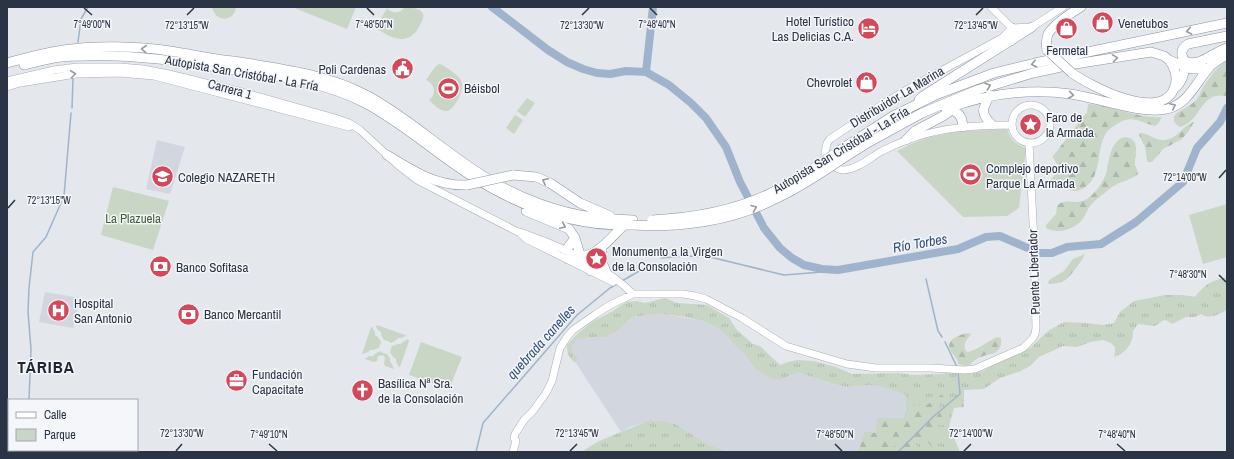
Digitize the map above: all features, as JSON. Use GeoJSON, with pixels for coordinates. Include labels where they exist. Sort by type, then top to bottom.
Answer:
{"type":"FeatureCollection","features":[{"type":"Feature","properties":{"kind":"highway"},"geometry":{"type":"LineString","coordinates":[[1081,7],[1052,29],[1047,35],[1047,50],[1072,73],[1084,81],[1102,90],[1139,102],[1157,103],[1164,100],[1179,84],[1185,64],[1182,51],[1185,46],[1227,36]]}},
{"type":"Feature","properties":{"kind":"highway","name":"Autopista San Cristóbal - La Fría"},"geometry":{"type":"LineString","coordinates":[[840,156],[893,116],[957,87],[994,73],[1227,23]]}},
{"type":"Feature","properties":{"kind":"highway"},"geometry":{"type":"LineString","coordinates":[[913,107],[923,96],[1032,27]]}},
{"type":"Feature","properties":{"kind":"highway"},"geometry":{"type":"LineString","coordinates":[[1011,40],[1012,28]]}},
{"type":"Feature","properties":{"kind":"highway","name":"Autopista San Cristóbal - La Fría"},"geometry":{"type":"LineString","coordinates":[[7,63],[64,50],[104,47],[170,51],[302,73],[336,82],[367,95],[412,124],[489,180],[522,197],[573,214],[633,223],[689,217],[736,206],[768,195],[810,171],[869,142],[901,124],[912,123],[990,95],[1022,92],[1071,94],[1155,111],[1168,109],[1183,101],[1194,90],[1209,68],[1227,55]]}},
{"type":"Feature","properties":{"kind":"highway"},"geometry":{"type":"LineString","coordinates":[[1185,64],[1195,63],[1227,48]]}},
{"type":"Feature","properties":{"kind":"highway"},"geometry":{"type":"LineString","coordinates":[[901,124],[922,113],[977,90],[1033,73],[1075,64],[1151,52],[1164,56],[1170,60],[1185,64],[1194,69],[1209,68]]}},
{"type":"Feature","properties":{"kind":"highway","name":"Autopista San Cristóbal - La Fría"},"geometry":{"type":"LineString","coordinates":[[7,68],[62,57],[106,55],[157,58],[299,80],[331,88],[364,102],[386,114],[469,174],[502,194],[521,203],[569,219],[613,226],[620,222]]}},
{"type":"Feature","properties":{"kind":"highway"},"geometry":{"type":"LineString","coordinates":[[1170,60],[1175,74],[1176,82],[1174,89]]}},
{"type":"Feature","properties":{"kind":"highway"},"geometry":{"type":"LineString","coordinates":[[990,95],[984,106],[983,112],[986,119],[992,125]]}},
{"type":"Feature","properties":{"kind":"highway"},"geometry":{"type":"LineString","coordinates":[[906,140],[915,131],[954,107],[962,119],[963,127]]}},
{"type":"Feature","properties":{"kind":"highway"},"geometry":{"type":"LineString","coordinates":[[387,155],[417,172],[441,183],[467,185],[513,175],[536,177],[550,183],[580,203],[620,222],[602,248],[581,258],[568,259]]}},
{"type":"Feature","properties":{"kind":"highway"},"geometry":{"type":"LineString","coordinates":[[457,166],[461,172],[490,192],[518,207],[569,229],[575,238],[581,258],[591,271]]}},
{"type":"Feature","properties":{"kind":"highway"},"geometry":{"type":"LineString","coordinates":[[566,250],[575,238]]}},
{"type":"Feature","properties":{"kind":"highway"},"geometry":{"type":"LineString","coordinates":[[602,248],[602,262],[606,272]]}},
{"type":"Feature","properties":{"kind":"street"},"geometry":{"type":"LineString","coordinates":[[991,7],[1012,28],[1032,27],[1063,7]]}},
{"type":"Feature","properties":{"kind":"street","name":"Distribuidor La Marina"},"geometry":{"type":"LineString","coordinates":[[1012,28],[1002,38],[915,85],[830,138],[827,143],[825,153],[832,165],[836,168],[844,170],[855,167],[906,140],[963,127],[1012,125]]}},
{"type":"Feature","properties":{"kind":"street","name":"Carrera 1"},"geometry":{"type":"LineString","coordinates":[[7,81],[54,70],[77,67],[120,67],[169,74],[242,92],[334,118],[349,123],[366,134],[407,174],[416,180],[518,232]]}},
{"type":"Feature","properties":{"kind":"street","name":"Carrera 1"},"geometry":{"type":"LineString","coordinates":[[7,87],[20,83],[76,74],[119,72],[154,76],[347,127],[354,126]]}},
{"type":"Feature","properties":{"kind":"street"},"geometry":{"type":"LineString","coordinates":[[1030,105],[1042,108],[1046,112],[1050,123],[1050,129],[1038,142],[1029,143],[1017,136],[1012,125],[1013,119],[1019,109],[1030,105]]}},
{"type":"Feature","properties":{"kind":"street","name":"Puente Libertador"},"geometry":{"type":"LineString","coordinates":[[631,295],[683,294],[706,298],[742,318],[786,346],[847,364],[876,368],[931,368],[964,370],[975,368],[1023,348],[1035,334],[1033,221],[1029,143]]}},
{"type":"Feature","properties":{"kind":"street"},"geometry":{"type":"LineString","coordinates":[[513,452],[516,441],[514,438],[515,434],[524,420],[533,411],[546,393],[552,381],[560,348],[567,337],[573,330],[596,314],[631,295],[606,272],[581,258],[530,235],[518,232]]}},
{"type":"Feature","properties":{"kind":"street"},"geometry":{"type":"LineString","coordinates":[[518,232],[526,239],[591,271],[614,280]]}},
{"type":"Feature","properties":{"kind":"shaded area","name":"Colegio NAZARETH"},"geometry":{"type":"Polygon","coordinates":[[[157,140],[185,147],[170,194],[146,189],[157,140]]]}},
{"type":"Feature","properties":{"kind":"shaded area","name":"Hospital San Antonio"},"geometry":{"type":"Polygon","coordinates":[[[45,292],[80,298],[73,328],[39,322],[45,292]]]}},
{"type":"Feature","properties":{"kind":"shaded area"},"geometry":{"type":"Polygon","coordinates":[[[663,314],[703,321],[716,327],[746,356],[783,379],[790,375],[800,373],[837,385],[849,387],[872,385],[906,395],[905,418],[876,433],[858,452],[729,452],[707,444],[689,433],[661,421],[651,420],[630,427],[621,432],[576,363],[578,358],[573,353],[572,346],[577,339],[605,337],[633,317],[663,314]]]}},
{"type":"Feature","properties":{"kind":"green space"},"geometry":{"type":"Polygon","coordinates":[[[212,7],[236,8],[231,16],[224,19],[217,16],[212,7]]]}},
{"type":"Feature","properties":{"kind":"green space"},"geometry":{"type":"Polygon","coordinates":[[[292,7],[356,7],[347,29],[292,7]]]}},
{"type":"Feature","properties":{"kind":"green space"},"geometry":{"type":"Polygon","coordinates":[[[405,7],[411,7],[422,12],[423,19],[415,33],[401,39],[390,36],[379,30],[378,24],[387,8],[391,11],[398,12],[405,7]]]}},
{"type":"Feature","properties":{"kind":"green space"},"geometry":{"type":"Polygon","coordinates":[[[1227,61],[1227,96],[1211,98],[1187,123],[1180,127],[1177,125],[1174,120],[1175,115],[1196,100],[1213,73],[1219,66],[1227,61]]]}},
{"type":"Feature","properties":{"kind":"green space","name":"Béisbol"},"geometry":{"type":"Polygon","coordinates":[[[439,64],[458,76],[462,84],[457,101],[448,111],[436,107],[429,100],[432,98],[434,89],[426,80],[435,67],[439,64]]]}},
{"type":"Feature","properties":{"kind":"green space"},"geometry":{"type":"Polygon","coordinates":[[[527,98],[535,103],[525,117],[517,111],[527,98]]]}},
{"type":"Feature","properties":{"kind":"green space"},"geometry":{"type":"Polygon","coordinates":[[[1088,104],[1143,116],[1162,117],[1155,126],[1132,119],[1122,121],[1109,129],[1102,144],[1098,166],[1093,179],[1082,189],[1073,191],[1064,185],[1060,167],[1053,156],[1087,112],[1088,104]]]}},
{"type":"Feature","properties":{"kind":"green space"},"geometry":{"type":"Polygon","coordinates":[[[515,115],[523,120],[514,134],[506,128],[515,115]]]}},
{"type":"Feature","properties":{"kind":"green space"},"geometry":{"type":"Polygon","coordinates":[[[1194,122],[1182,139],[1163,149],[1152,162],[1147,161],[1145,147],[1139,135],[1140,133],[1161,140],[1169,139],[1190,123],[1194,122]]]}},
{"type":"Feature","properties":{"kind":"green space","name":"Complejo deportivo Parque La Armada"},"geometry":{"type":"Polygon","coordinates":[[[1007,129],[1014,141],[1026,148],[1019,208],[1007,216],[963,217],[897,151],[918,141],[941,134],[1007,129]]]}},
{"type":"Feature","properties":{"kind":"green space"},"geometry":{"type":"Polygon","coordinates":[[[1125,137],[1134,141],[1136,148],[1135,165],[1138,174],[1115,185],[1099,197],[1090,206],[1081,221],[1072,228],[1056,231],[1046,228],[1046,225],[1056,214],[1057,206],[1063,202],[1083,201],[1096,191],[1106,174],[1114,146],[1120,139],[1125,137]]]}},
{"type":"Feature","properties":{"kind":"green space"},"geometry":{"type":"Polygon","coordinates":[[[1061,169],[1067,175],[1055,187],[1049,181],[1061,169]]]}},
{"type":"Feature","properties":{"kind":"green space","name":"La Plazuela"},"geometry":{"type":"Polygon","coordinates":[[[113,187],[169,201],[153,250],[101,235],[113,187]]]}},
{"type":"Feature","properties":{"kind":"green space"},"geometry":{"type":"Polygon","coordinates":[[[1227,204],[1227,257],[1203,264],[1189,215],[1227,204]]]}},
{"type":"Feature","properties":{"kind":"green space"},"geometry":{"type":"Polygon","coordinates":[[[1085,254],[1070,276],[1064,281],[1048,284],[1049,280],[1064,271],[1073,259],[1085,254]]]}},
{"type":"Feature","properties":{"kind":"green space"},"geometry":{"type":"Polygon","coordinates":[[[1227,277],[1227,310],[1217,315],[1205,316],[1201,314],[1195,317],[1186,317],[1172,324],[1166,320],[1155,326],[1138,324],[1133,331],[1132,340],[1128,347],[1122,353],[1114,357],[1115,347],[1111,343],[1103,340],[1090,342],[1077,347],[1063,346],[1039,357],[1030,366],[1021,371],[1000,378],[984,389],[964,390],[964,407],[954,408],[949,426],[960,452],[858,452],[865,432],[876,433],[877,418],[905,418],[906,395],[872,385],[849,387],[837,385],[800,373],[790,375],[783,379],[772,379],[757,370],[727,336],[716,327],[703,321],[663,314],[633,317],[617,331],[605,337],[577,339],[572,346],[573,353],[578,358],[576,363],[570,358],[567,348],[567,345],[576,335],[592,322],[626,302],[637,301],[645,303],[665,298],[677,303],[707,305],[729,318],[737,330],[753,344],[760,346],[780,365],[797,360],[813,361],[836,367],[852,374],[898,373],[913,375],[942,374],[953,371],[970,374],[982,371],[1030,348],[1048,331],[1064,322],[1103,325],[1114,323],[1120,312],[1134,301],[1165,295],[1195,297],[1209,284],[1227,277]]]}},
{"type":"Feature","properties":{"kind":"green space"},"geometry":{"type":"Polygon","coordinates":[[[377,325],[406,336],[398,338],[391,343],[384,340],[381,332],[376,327],[377,325]]]}},
{"type":"Feature","properties":{"kind":"green space"},"geometry":{"type":"Polygon","coordinates":[[[371,327],[381,342],[379,348],[362,354],[371,327]]]}},
{"type":"Feature","properties":{"kind":"green space"},"geometry":{"type":"Polygon","coordinates":[[[966,333],[971,334],[966,340],[965,349],[967,352],[974,350],[997,337],[1001,338],[1000,347],[995,353],[978,358],[970,365],[966,366],[958,364],[957,359],[952,353],[949,345],[952,340],[966,333]]]}},
{"type":"Feature","properties":{"kind":"green space"},"geometry":{"type":"Polygon","coordinates":[[[408,339],[409,341],[399,367],[396,359],[390,352],[392,346],[401,344],[408,339]]]}},
{"type":"Feature","properties":{"kind":"green space"},"geometry":{"type":"Polygon","coordinates":[[[421,342],[462,357],[449,389],[409,375],[421,342]]]}},
{"type":"Feature","properties":{"kind":"green space"},"geometry":{"type":"Polygon","coordinates":[[[380,351],[387,354],[394,369],[385,366],[385,358],[383,355],[378,356],[377,361],[374,362],[365,359],[380,351]]]}},
{"type":"Feature","properties":{"kind":"green space"},"geometry":{"type":"Polygon","coordinates":[[[951,388],[953,391],[947,395],[939,405],[939,411],[949,426],[939,425],[932,430],[934,440],[943,452],[936,452],[927,441],[919,437],[916,439],[915,443],[921,452],[912,452],[908,449],[896,446],[891,447],[885,452],[858,452],[865,432],[876,433],[877,418],[905,418],[909,408],[918,402],[921,408],[951,388]]]}},
{"type":"Feature","properties":{"kind":"green space"},"geometry":{"type":"Polygon","coordinates":[[[650,420],[675,424],[707,444],[729,452],[581,452],[599,441],[650,420]]]}},
{"type":"Feature","properties":{"kind":"water"},"geometry":{"type":"Polygon","coordinates":[[[1031,115],[1031,118],[1028,119],[1026,123],[1027,128],[1033,130],[1037,126],[1036,121],[1033,118],[1034,115],[1039,118],[1041,124],[1038,130],[1032,133],[1025,131],[1022,124],[1024,118],[1031,115]]]}},
{"type":"Feature","properties":{"kind":"waterway"},"geometry":{"type":"LineString","coordinates":[[78,42],[81,19],[88,7]]}},
{"type":"Feature","properties":{"kind":"waterway","name":"quebrada canelles"},"geometry":{"type":"LineString","coordinates":[[492,7],[548,50],[567,62],[597,73],[610,74],[626,71],[646,72],[669,85],[691,103],[706,118],[726,147],[740,182],[764,228],[780,248],[792,258],[804,265],[822,269],[838,270],[958,249],[986,237],[1000,236],[1039,253],[1052,253],[1067,247],[1101,244],[1136,222],[1183,182],[1197,148],[1220,122],[1227,108]]}},
{"type":"Feature","properties":{"kind":"waterway"},"geometry":{"type":"LineString","coordinates":[[646,72],[653,7]]}},
{"type":"Feature","properties":{"kind":"waterway"},"geometry":{"type":"LineString","coordinates":[[72,108],[73,78]]}},
{"type":"Feature","properties":{"kind":"waterway"},"geometry":{"type":"LineString","coordinates":[[29,399],[31,349],[28,312],[33,252],[46,237],[64,196],[71,113]]}},
{"type":"Feature","properties":{"kind":"waterway","name":"quebrada canelles"},"geometry":{"type":"LineString","coordinates":[[661,258],[685,256],[710,257],[784,275],[838,270]]}},
{"type":"Feature","properties":{"kind":"waterway","name":"quebrada canelles"},"geometry":{"type":"LineString","coordinates":[[622,281],[646,267]]}},
{"type":"Feature","properties":{"kind":"waterway"},"geometry":{"type":"LineString","coordinates":[[926,279],[938,331],[942,337]]}},
{"type":"Feature","properties":{"kind":"waterway","name":"quebrada canelles"},"geometry":{"type":"LineString","coordinates":[[476,452],[483,423],[577,315],[615,285]]}},
{"type":"Feature","properties":{"kind":"waterway"},"geometry":{"type":"LineString","coordinates":[[945,342],[957,367]]}},
{"type":"Feature","properties":{"kind":"waterway"},"geometry":{"type":"LineString","coordinates":[[898,452],[934,416],[960,394],[958,372]]}},
{"type":"Feature","properties":{"kind":"place","name":"Venetubos"},"geometry":{"type":"Point","coordinates":[1102,23]}},
{"type":"Feature","properties":{"kind":"place","name":"Hotel Turístico Las Delicias C.A."},"geometry":{"type":"Point","coordinates":[869,28]}},
{"type":"Feature","properties":{"kind":"place","name":"Fermetal"},"geometry":{"type":"Point","coordinates":[1067,28]}},
{"type":"Feature","properties":{"kind":"place","name":"Poli Cardenas"},"geometry":{"type":"Point","coordinates":[402,69]}},
{"type":"Feature","properties":{"kind":"place","name":"Chevrolet"},"geometry":{"type":"Point","coordinates":[867,82]}},
{"type":"Feature","properties":{"kind":"place","name":"Béisbol"},"geometry":{"type":"Point","coordinates":[448,88]}},
{"type":"Feature","properties":{"kind":"place","name":"Faro de la Armada"},"geometry":{"type":"Point","coordinates":[1031,124]}},
{"type":"Feature","properties":{"kind":"place","name":"Complejo deportivo Parque La Armada"},"geometry":{"type":"Point","coordinates":[971,175]}},
{"type":"Feature","properties":{"kind":"place","name":"Colegio NAZARETH"},"geometry":{"type":"Point","coordinates":[162,177]}},
{"type":"Feature","properties":{"kind":"place","name":"Monumento a la Virgen de la Consolación"},"geometry":{"type":"Point","coordinates":[596,258]}},
{"type":"Feature","properties":{"kind":"place","name":"Banco Sofitasa"},"geometry":{"type":"Point","coordinates":[160,267]}},
{"type":"Feature","properties":{"kind":"place","name":"Hospital San Antonio"},"geometry":{"type":"Point","coordinates":[59,310]}},
{"type":"Feature","properties":{"kind":"place","name":"Banco Mercantil"},"geometry":{"type":"Point","coordinates":[189,314]}},
{"type":"Feature","properties":{"kind":"place","name":"Fundación Capacitate"},"geometry":{"type":"Point","coordinates":[237,381]}},
{"type":"Feature","properties":{"kind":"place","name":"Basílica Nª Sra. de la Consolación"},"geometry":{"type":"Point","coordinates":[363,390]}},
{"type":"Feature","properties":{"kind":"district","name":"TÁRIBA"},"geometry":{"type":"Point","coordinates":[46,366]}},
{"type":"Feature","properties":{"kind":"water label","name":"Río Torbes"},"geometry":{"type":"Point","coordinates":[920,243]}}]}
